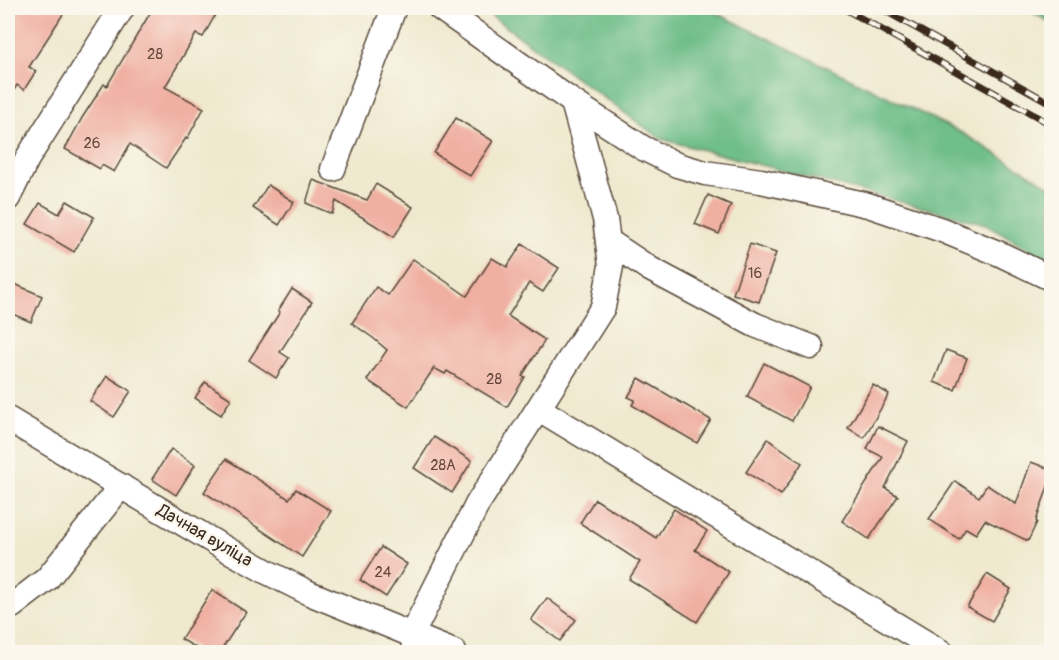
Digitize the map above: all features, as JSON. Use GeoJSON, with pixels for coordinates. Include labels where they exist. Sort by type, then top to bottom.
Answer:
{"type":"FeatureCollection","features":[{"type":"Feature","properties":{"kind":"street"},"geometry":{"type":"LineString","coordinates":[[8,198],[27,159],[122,8]]}},
{"type":"Feature","properties":{"kind":"street"},"geometry":{"type":"LineString","coordinates":[[333,169],[394,8]]}},
{"type":"Feature","properties":{"kind":"street"},"geometry":{"type":"LineString","coordinates":[[440,8],[573,102],[643,148],[677,165],[705,173],[761,181],[868,205],[942,230],[1052,279]]}},
{"type":"Feature","properties":{"kind":"street"},"geometry":{"type":"LineString","coordinates":[[413,643],[478,503],[603,307],[610,266],[605,219],[573,102]]}},
{"type":"Feature","properties":{"kind":"street"},"geometry":{"type":"LineString","coordinates":[[608,241],[650,269],[745,320],[811,347]]}},
{"type":"Feature","properties":{"kind":"street"},"geometry":{"type":"LineString","coordinates":[[539,409],[941,652]]}},
{"type":"Feature","properties":{"kind":"street","name":"Дачная вуліца"},"geometry":{"type":"LineString","coordinates":[[8,419],[221,546],[299,588],[413,643],[454,652]]}},
{"type":"Feature","properties":{"kind":"street"},"geometry":{"type":"LineString","coordinates":[[12,606],[47,579],[122,486]]}},
{"type":"Feature","properties":{"kind":"green space"},"geometry":{"type":"Polygon","coordinates":[[[480,8],[706,8],[962,133],[1051,187],[1051,262],[986,224],[661,139],[480,8]]]}},
{"type":"Feature","properties":{"kind":"green space"},"geometry":{"type":"Polygon","coordinates":[[[1025,8],[1051,8],[1051,23],[1025,8]]]}},
{"type":"Feature","properties":{"kind":"building"},"geometry":{"type":"Polygon","coordinates":[[[8,8],[67,8],[29,67],[36,71],[24,90],[17,85],[8,100],[8,8]]]}},
{"type":"Feature","properties":{"kind":"building"},"geometry":{"type":"Polygon","coordinates":[[[153,8],[219,8],[203,37],[196,34],[165,87],[204,108],[187,139],[166,168],[130,144],[114,172],[102,165],[100,169],[65,149],[104,84],[107,86],[153,8]]]}},
{"type":"Feature","properties":{"kind":"building"},"geometry":{"type":"Polygon","coordinates":[[[456,118],[493,141],[470,176],[434,153],[456,118]]]}},
{"type":"Feature","properties":{"kind":"building"},"geometry":{"type":"Polygon","coordinates":[[[313,180],[367,200],[376,184],[413,207],[394,237],[336,201],[332,214],[306,203],[313,180]]]}},
{"type":"Feature","properties":{"kind":"building"},"geometry":{"type":"Polygon","coordinates":[[[268,185],[294,202],[279,225],[253,208],[268,185]]]}},
{"type":"Feature","properties":{"kind":"building"},"geometry":{"type":"Polygon","coordinates":[[[708,195],[731,205],[719,234],[695,224],[708,195]]]}},
{"type":"Feature","properties":{"kind":"building"},"geometry":{"type":"Polygon","coordinates":[[[67,201],[94,217],[74,252],[27,224],[40,203],[59,214],[67,201]]]}},
{"type":"Feature","properties":{"kind":"building"},"geometry":{"type":"Polygon","coordinates":[[[522,244],[559,268],[543,292],[529,283],[508,316],[545,340],[522,376],[525,377],[507,407],[447,371],[445,374],[434,368],[408,407],[367,380],[387,350],[352,323],[376,287],[388,295],[413,259],[467,296],[492,258],[507,267],[522,244]]]}},
{"type":"Feature","properties":{"kind":"building"},"geometry":{"type":"Polygon","coordinates":[[[750,244],[776,253],[759,302],[733,294],[750,244]]]}},
{"type":"Feature","properties":{"kind":"building"},"geometry":{"type":"Polygon","coordinates":[[[8,281],[42,296],[31,322],[8,312],[8,281]]]}},
{"type":"Feature","properties":{"kind":"building"},"geometry":{"type":"Polygon","coordinates":[[[292,289],[312,302],[280,352],[289,358],[276,378],[249,360],[292,289]]]}},
{"type":"Feature","properties":{"kind":"building"},"geometry":{"type":"Polygon","coordinates":[[[946,350],[967,358],[955,390],[934,382],[946,350]]]}},
{"type":"Feature","properties":{"kind":"building"},"geometry":{"type":"Polygon","coordinates":[[[764,363],[810,387],[792,421],[747,397],[764,363]]]}},
{"type":"Feature","properties":{"kind":"building"},"geometry":{"type":"Polygon","coordinates":[[[107,376],[131,391],[114,417],[90,401],[107,376]]]}},
{"type":"Feature","properties":{"kind":"building"},"geometry":{"type":"Polygon","coordinates":[[[639,378],[711,420],[697,443],[632,405],[635,400],[628,397],[639,378]]]}},
{"type":"Feature","properties":{"kind":"building"},"geometry":{"type":"Polygon","coordinates":[[[205,382],[231,399],[221,415],[195,398],[205,382]]]}},
{"type":"Feature","properties":{"kind":"building"},"geometry":{"type":"Polygon","coordinates":[[[873,385],[889,394],[864,438],[848,428],[873,385]]]}},
{"type":"Feature","properties":{"kind":"building"},"geometry":{"type":"Polygon","coordinates":[[[878,426],[908,441],[885,488],[898,496],[869,539],[842,521],[883,457],[867,449],[878,426]]]}},
{"type":"Feature","properties":{"kind":"building"},"geometry":{"type":"Polygon","coordinates":[[[434,437],[472,461],[452,493],[414,468],[434,437]]]}},
{"type":"Feature","properties":{"kind":"building"},"geometry":{"type":"Polygon","coordinates":[[[768,439],[802,463],[781,495],[746,472],[768,439]]]}},
{"type":"Feature","properties":{"kind":"building"},"geometry":{"type":"Polygon","coordinates":[[[171,449],[195,465],[176,495],[152,479],[171,449]]]}},
{"type":"Feature","properties":{"kind":"building"},"geometry":{"type":"Polygon","coordinates":[[[226,459],[289,499],[296,489],[331,511],[302,557],[204,492],[226,459]]]}},
{"type":"Feature","properties":{"kind":"building"},"geometry":{"type":"Polygon","coordinates":[[[1031,462],[1052,470],[1052,475],[1037,522],[1028,541],[985,520],[976,534],[966,528],[959,539],[929,519],[955,481],[979,497],[987,485],[1016,504],[1031,462]]]}},
{"type":"Feature","properties":{"kind":"building"},"geometry":{"type":"Polygon","coordinates":[[[595,499],[656,538],[674,509],[707,531],[695,550],[729,572],[697,622],[629,579],[640,562],[580,523],[595,499]]]}},
{"type":"Feature","properties":{"kind":"building"},"geometry":{"type":"Polygon","coordinates":[[[381,547],[407,564],[386,597],[360,580],[381,547]]]}},
{"type":"Feature","properties":{"kind":"building"},"geometry":{"type":"Polygon","coordinates":[[[987,574],[1011,589],[992,621],[967,607],[987,574]]]}},
{"type":"Feature","properties":{"kind":"building"},"geometry":{"type":"Polygon","coordinates":[[[212,590],[246,612],[220,652],[203,652],[181,639],[212,590]]]}},
{"type":"Feature","properties":{"kind":"building"},"geometry":{"type":"Polygon","coordinates":[[[547,598],[576,620],[560,641],[531,620],[547,598]]]}},
{"type":"Feature","properties":{"kind":"railway"},"geometry":{"type":"LineString","coordinates":[[843,8],[1052,125]]}},
{"type":"Feature","properties":{"kind":"railway"},"geometry":{"type":"LineString","coordinates":[[880,8],[1052,104]]}}]}
